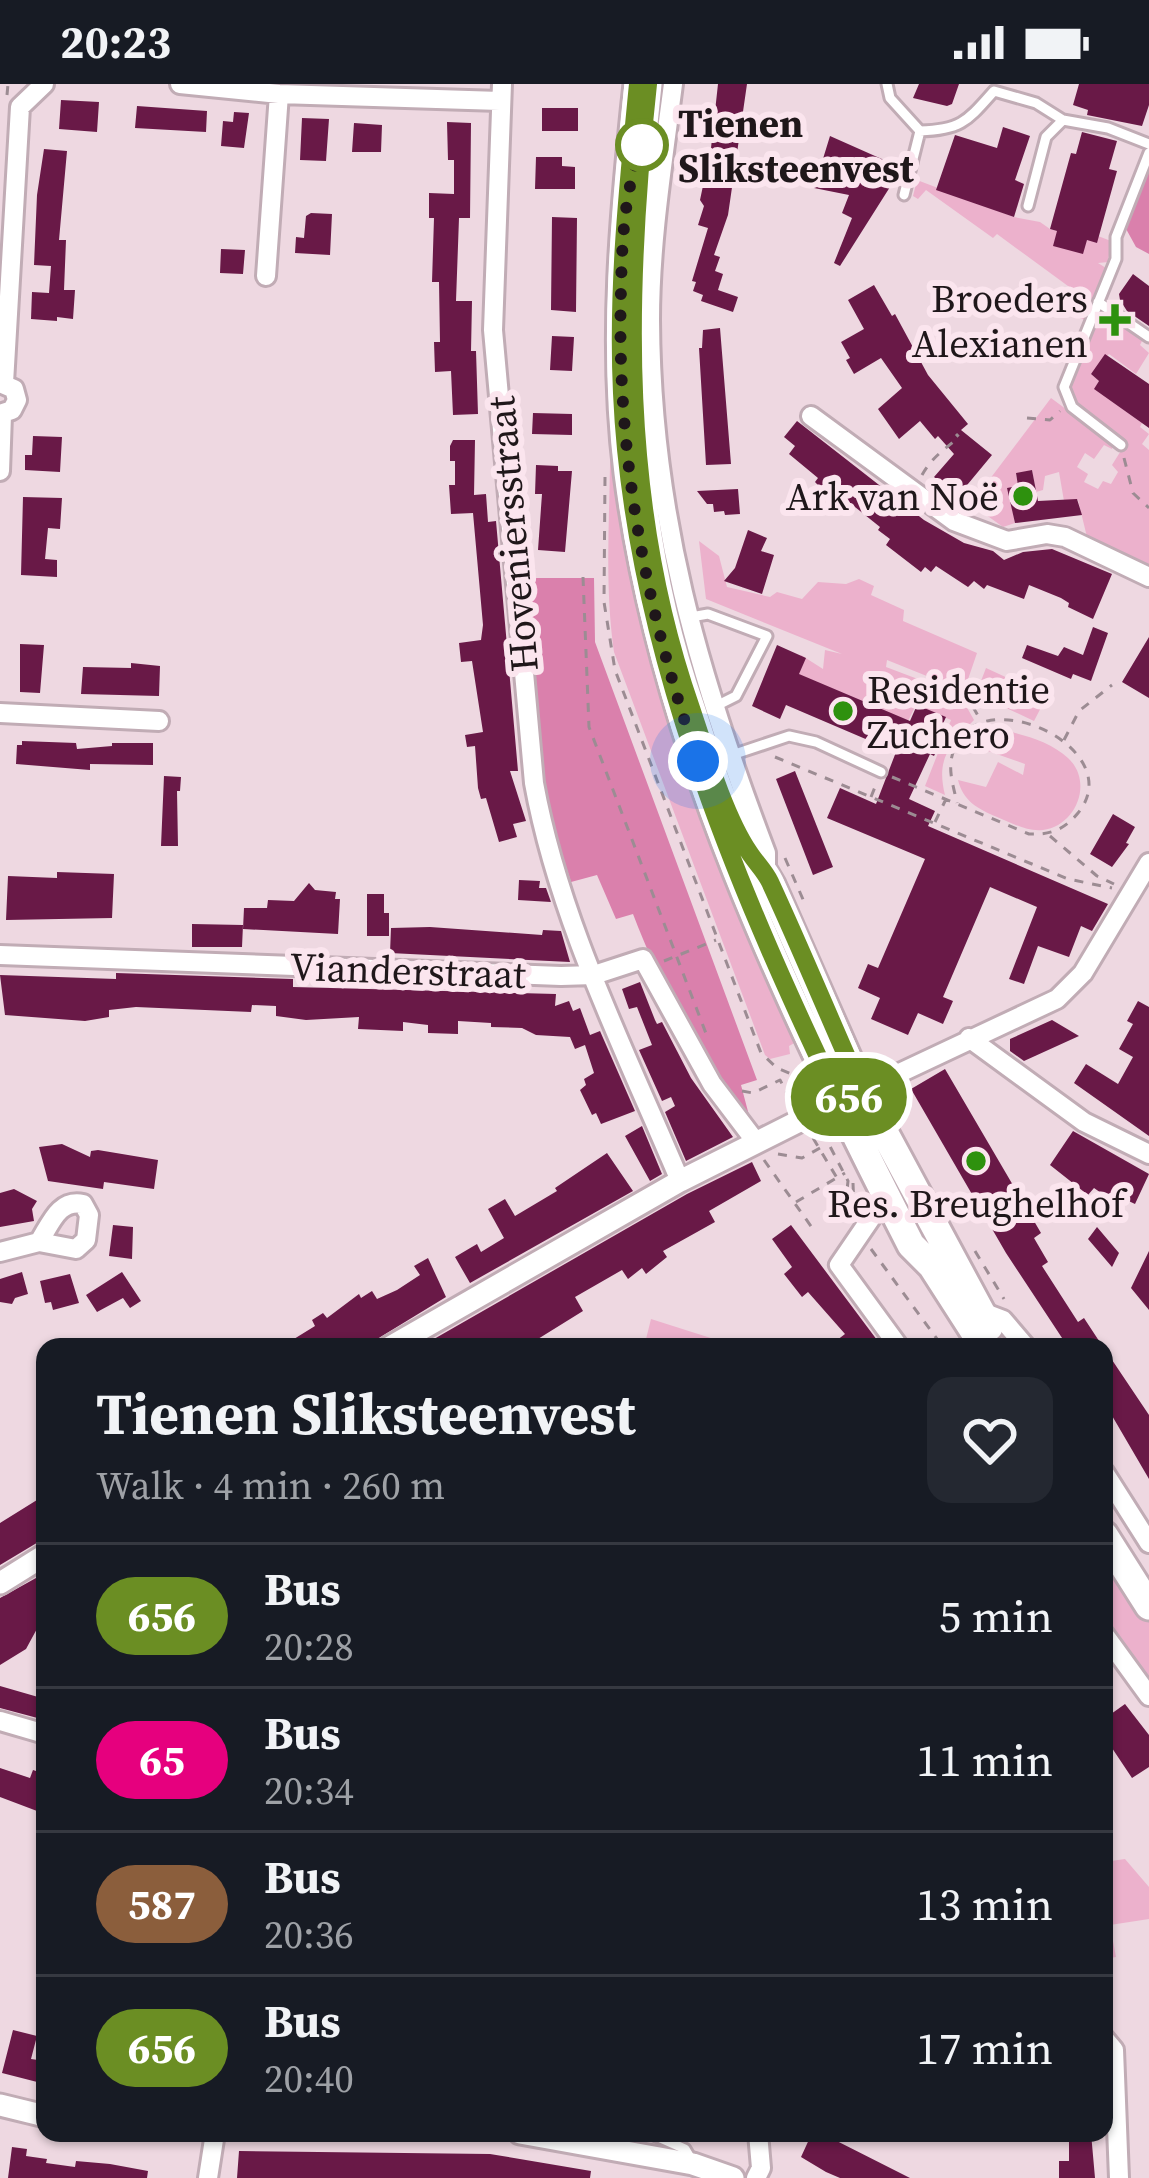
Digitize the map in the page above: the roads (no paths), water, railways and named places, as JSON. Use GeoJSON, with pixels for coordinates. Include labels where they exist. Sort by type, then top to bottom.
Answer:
{"type":"FeatureCollection","features":[{"type":"Feature","properties":{"kind":"main road"},"geometry":{"type":"LineString","coordinates":[[638,84],[622,265],[625,441],[644,572],[674,690],[746,895],[851,1096],[995,1338]]}},
{"type":"Feature","properties":{"kind":"main road"},"geometry":{"type":"LineString","coordinates":[[648,84],[631,294],[635,440],[656,581],[682,683],[748,852],[766,875],[886,1196],[911,1245],[940,1278],[978,1338]]}},
{"type":"Feature","properties":{"kind":"main road"},"geometry":{"type":"LineString","coordinates":[[1113,1532],[1149,1589]]}},
{"type":"Feature","properties":{"kind":"main road"},"geometry":{"type":"LineString","coordinates":[[1113,1549],[1149,1606]]}},
{"type":"Feature","properties":{"kind":"street"},"geometry":{"type":"LineString","coordinates":[[0,471],[1,414],[13,410],[17,400],[14,388],[2,383],[20,107],[44,84]]}},
{"type":"Feature","properties":{"kind":"street"},"geometry":{"type":"LineString","coordinates":[[180,84],[279,94],[501,93]]}},
{"type":"Feature","properties":{"kind":"street"},"geometry":{"type":"LineString","coordinates":[[674,84],[658,190],[650,319],[656,438],[687,618],[712,708],[766,853],[766,875]]}},
{"type":"Feature","properties":{"kind":"street","name":"Hoveniersstraat"},"geometry":{"type":"LineString","coordinates":[[501,93],[493,330],[534,783],[542,830],[594,975]]}},
{"type":"Feature","properties":{"kind":"street"},"geometry":{"type":"LineString","coordinates":[[266,276],[279,94]]}},
{"type":"Feature","properties":{"kind":"street"},"geometry":{"type":"LineString","coordinates":[[631,294],[650,319]]}},
{"type":"Feature","properties":{"kind":"street"},"geometry":{"type":"LineString","coordinates":[[811,416],[954,521],[1007,541],[1047,534],[1065,537],[1149,577]]}},
{"type":"Feature","properties":{"kind":"street"},"geometry":{"type":"LineString","coordinates":[[0,713],[159,721]]}},
{"type":"Feature","properties":{"kind":"street"},"geometry":{"type":"LineString","coordinates":[[406,1338],[680,1181],[1057,999],[1076,983],[1149,863]]}},
{"type":"Feature","properties":{"kind":"street","name":"Vianderstraat"},"geometry":{"type":"LineString","coordinates":[[0,956],[594,975],[643,959],[712,1084],[756,1142]]}},
{"type":"Feature","properties":{"kind":"street"},"geometry":{"type":"LineString","coordinates":[[594,975],[680,1181]]}},
{"type":"Feature","properties":{"kind":"street"},"geometry":{"type":"LineString","coordinates":[[969,1038],[1084,1121],[1149,1154]]}},
{"type":"Feature","properties":{"kind":"street"},"geometry":{"type":"LineString","coordinates":[[886,1196],[839,1265],[892,1338]]}},
{"type":"Feature","properties":{"kind":"street"},"geometry":{"type":"LineString","coordinates":[[0,1252],[39,1242]]}},
{"type":"Feature","properties":{"kind":"street"},"geometry":{"type":"LineString","coordinates":[[982,1312],[1003,1320],[1018,1338]]}},
{"type":"Feature","properties":{"kind":"street"},"geometry":{"type":"LineString","coordinates":[[1113,1486],[1149,1543]]}},
{"type":"Feature","properties":{"kind":"street"},"geometry":{"type":"LineString","coordinates":[[0,1582],[36,1560]]}},
{"type":"Feature","properties":{"kind":"street"},"geometry":{"type":"LineString","coordinates":[[1113,1659],[1149,1696]]}},
{"type":"Feature","properties":{"kind":"street"},"geometry":{"type":"LineString","coordinates":[[0,1721],[36,1732]]}},
{"type":"Feature","properties":{"kind":"street"},"geometry":{"type":"LineString","coordinates":[[1113,2104],[1119,2178]]}},
{"type":"Feature","properties":{"kind":"street"},"geometry":{"type":"LineString","coordinates":[[0,2105],[36,2114]]}},
{"type":"Feature","properties":{"kind":"street"},"geometry":{"type":"LineString","coordinates":[[208,2178],[214,2142]]}},
{"type":"Feature","properties":{"kind":"street"},"geometry":{"type":"LineString","coordinates":[[634,2142],[691,2171],[733,2178]]}},
{"type":"Feature","properties":{"kind":"street"},"geometry":{"type":"LineString","coordinates":[[755,2178],[761,2168],[759,2142]]}},
{"type":"Feature","properties":{"kind":"lane"},"geometry":{"type":"LineString","coordinates":[[887,84],[890,98],[920,131],[948,130],[965,122],[994,91],[1036,103],[1063,120],[1108,128],[1149,144]]}},
{"type":"Feature","properties":{"kind":"lane"},"geometry":{"type":"LineString","coordinates":[[1028,206],[1046,137],[1063,120]]}},
{"type":"Feature","properties":{"kind":"lane"},"geometry":{"type":"LineString","coordinates":[[904,195],[920,131]]}},
{"type":"Feature","properties":{"kind":"lane"},"geometry":{"type":"LineString","coordinates":[[1121,445],[1067,399],[1065,378],[1116,259],[1116,237],[1149,153]]}},
{"type":"Feature","properties":{"kind":"lane"},"geometry":{"type":"LineString","coordinates":[[1098,302],[1149,338]]}},
{"type":"Feature","properties":{"kind":"lane"},"geometry":{"type":"LineString","coordinates":[[687,618],[708,614],[767,635],[736,696],[712,708]]}},
{"type":"Feature","properties":{"kind":"lane"},"geometry":{"type":"LineString","coordinates":[[729,756],[789,736],[816,742],[881,772]]}},
{"type":"Feature","properties":{"kind":"lane"},"geometry":{"type":"LineString","coordinates":[[669,2142],[685,2149],[691,2171]]}},
{"type":"Feature","properties":{"kind":"place","name":"Tienen Sliksteenvest"},"geometry":{"type":"Point","coordinates":[642,145]}},
{"type":"Feature","properties":{"kind":"place","name":"Broeders Alexianen"},"geometry":{"type":"Point","coordinates":[1115,320]}},
{"type":"Feature","properties":{"kind":"place","name":"Ark van Noë"},"geometry":{"type":"Point","coordinates":[1023,496]}},
{"type":"Feature","properties":{"kind":"place","name":"Residentie Zuchero"},"geometry":{"type":"Point","coordinates":[843,711]}},
{"type":"Feature","properties":{"kind":"place","name":"Res. Breughelhof"},"geometry":{"type":"Point","coordinates":[976,1161]}}]}
